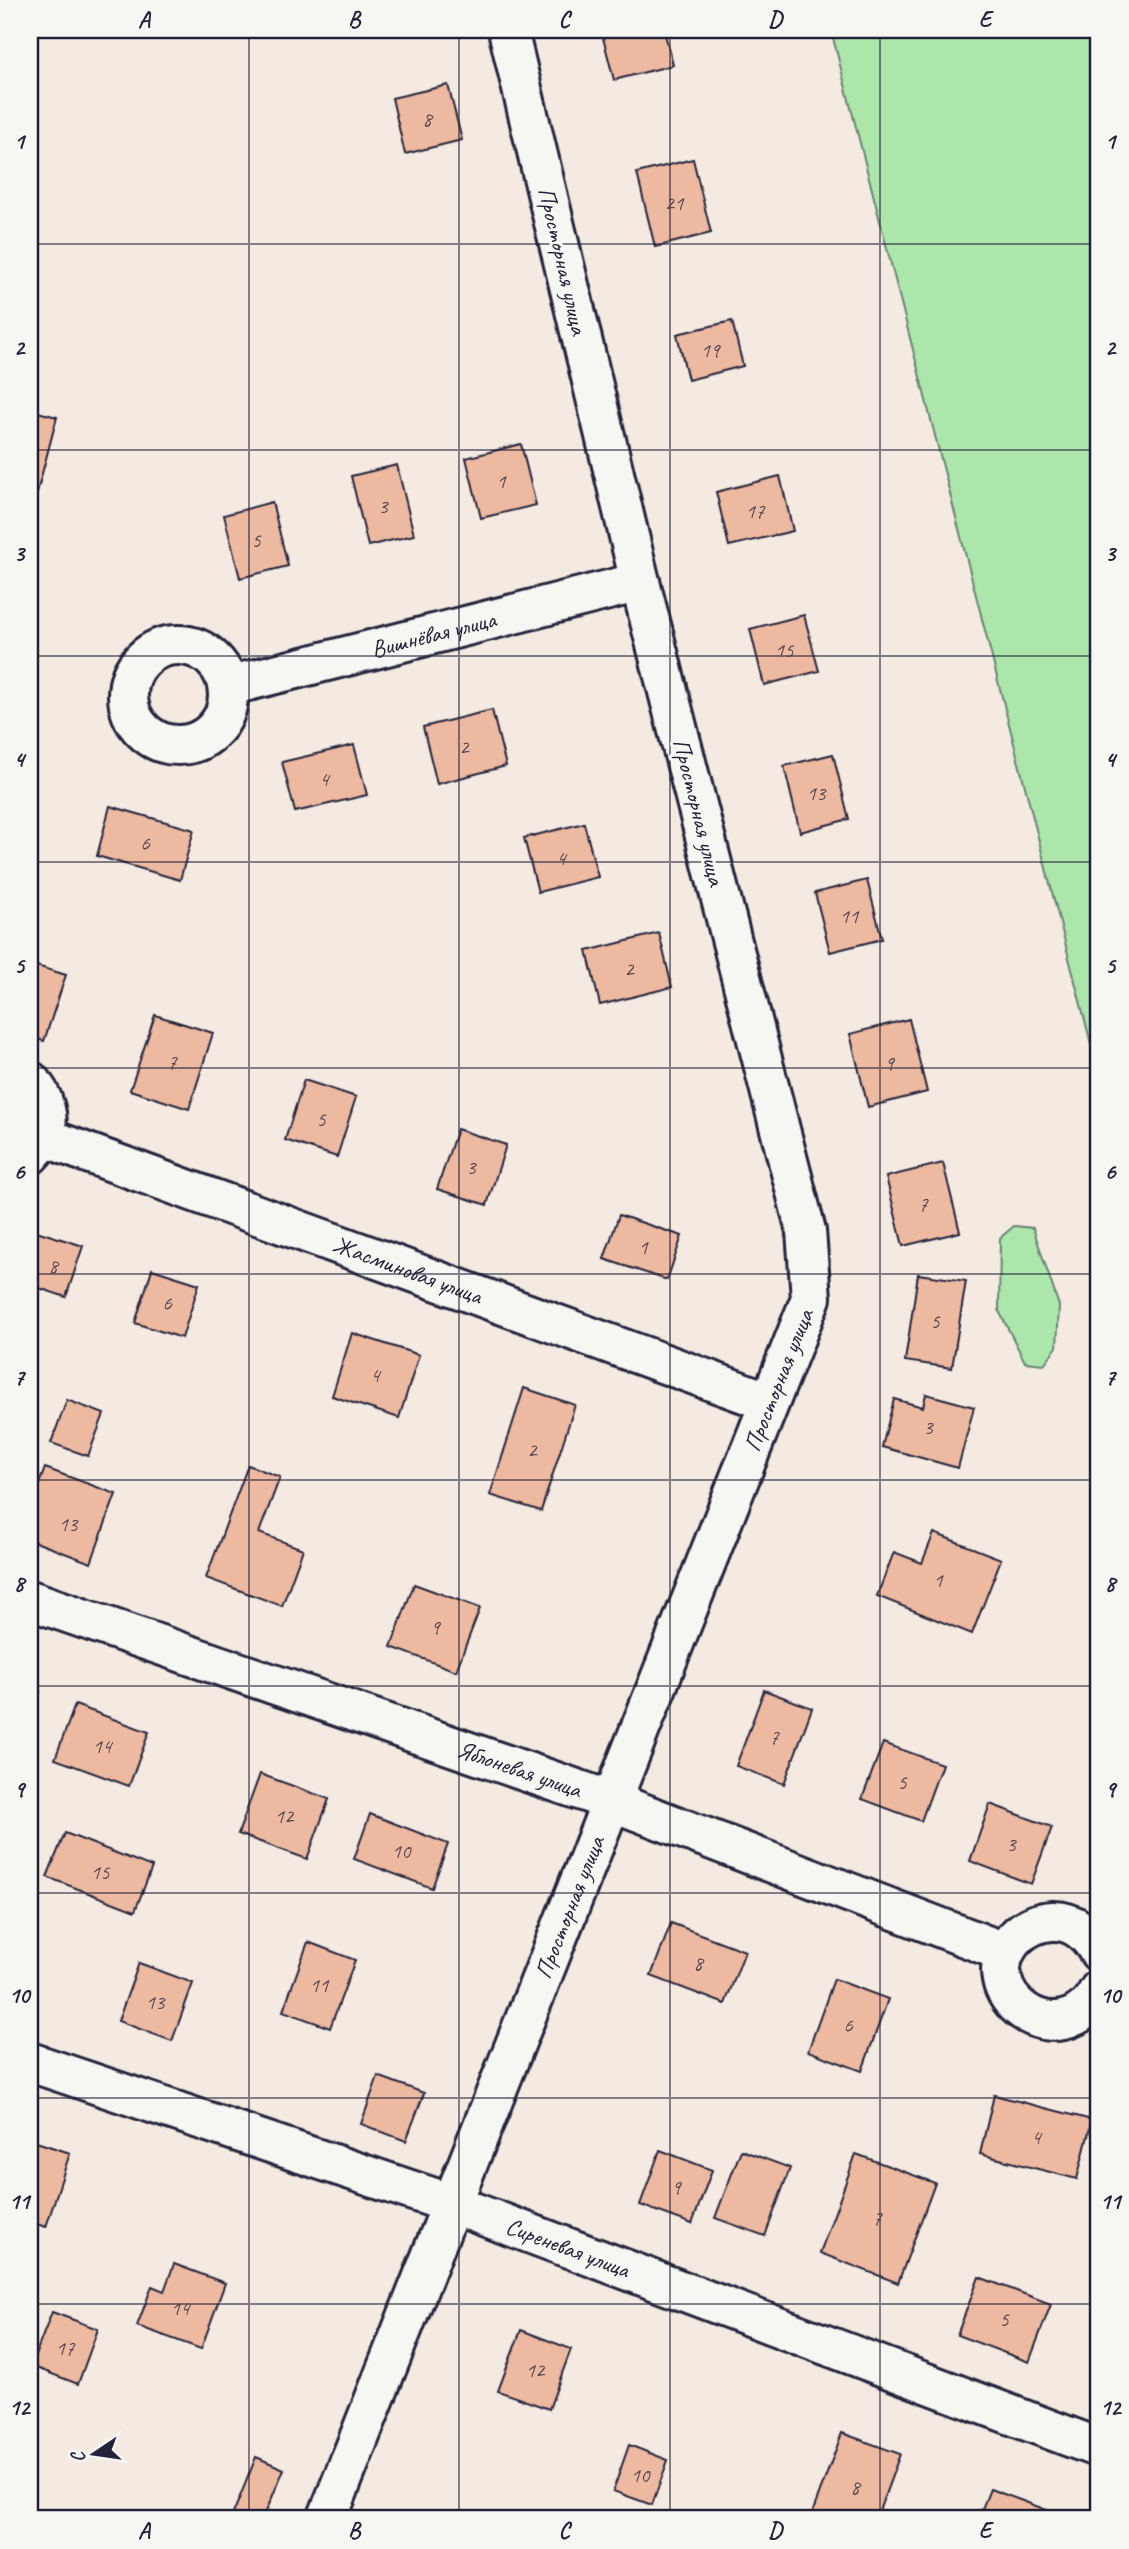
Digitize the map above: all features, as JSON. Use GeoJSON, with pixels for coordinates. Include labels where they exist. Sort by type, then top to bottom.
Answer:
{"type":"FeatureCollection","features":[{"type":"Feature","properties":{"kind":"street","name":"Просторная улица"},"geometry":{"type":"LineString","coordinates":[[327,2519],[811,1298],[806,1231],[640,582],[508,30]]}},
{"type":"Feature","properties":{"kind":"street","name":"Вишнёвая улица"},"geometry":{"type":"LineString","coordinates":[[228,686],[640,582]]}},
{"type":"Feature","properties":{"kind":"street"},"geometry":{"type":"LineString","coordinates":[[30,1081],[42,1097],[45,1110],[37,1146]]}},
{"type":"Feature","properties":{"kind":"street","name":"Жасминовая улица"},"geometry":{"type":"LineString","coordinates":[[37,1146],[769,1402]]}},
{"type":"Feature","properties":{"kind":"street","name":"Яблоневая улица"},"geometry":{"type":"LineString","coordinates":[[30,1600],[611,1801],[1004,1952]]}},
{"type":"Feature","properties":{"kind":"street"},"geometry":{"type":"LineString","coordinates":[[1099,1952],[1092,1939],[1071,1924],[1058,1921],[1032,1925],[1021,1932],[1004,1952],[1003,1979],[1006,1992],[1023,2012],[1035,2018],[1061,2021],[1085,2010],[1099,1990]]}},
{"type":"Feature","properties":{"kind":"street","name":"Сиреневая улица"},"geometry":{"type":"LineString","coordinates":[[30,2062],[452,2204],[1099,2448]]}},
{"type":"Feature","properties":{"kind":"green space"},"geometry":{"type":"Polygon","coordinates":[[[831,30],[1099,30],[1099,1075],[831,30]]]}},
{"type":"Feature","properties":{"kind":"green space"},"geometry":{"type":"Polygon","coordinates":[[[1014,1226],[1033,1228],[1059,1306],[1057,1347],[1044,1364],[1025,1362],[999,1311],[1000,1238],[1014,1226]]]}},
{"type":"Feature","properties":{"kind":"building"},"geometry":{"type":"Polygon","coordinates":[[[601,30],[664,30],[673,65],[614,80],[601,30]]]}},
{"type":"Feature","properties":{"kind":"building"},"geometry":{"type":"Polygon","coordinates":[[[448,85],[462,140],[405,154],[392,98],[448,85]]]}},
{"type":"Feature","properties":{"kind":"building"},"geometry":{"type":"Polygon","coordinates":[[[693,159],[711,233],[655,247],[637,173],[693,159]]]}},
{"type":"Feature","properties":{"kind":"building"},"geometry":{"type":"Polygon","coordinates":[[[732,321],[743,366],[688,380],[677,334],[732,321]]]}},
{"type":"Feature","properties":{"kind":"building"},"geometry":{"type":"Polygon","coordinates":[[[30,410],[57,417],[30,519],[30,410]]]}},
{"type":"Feature","properties":{"kind":"building"},"geometry":{"type":"Polygon","coordinates":[[[521,444],[536,505],[481,518],[466,458],[521,444]]]}},
{"type":"Feature","properties":{"kind":"building"},"geometry":{"type":"Polygon","coordinates":[[[397,465],[414,535],[368,546],[351,476],[397,465]]]}},
{"type":"Feature","properties":{"kind":"building"},"geometry":{"type":"Polygon","coordinates":[[[780,476],[793,531],[729,546],[716,492],[780,476]]]}},
{"type":"Feature","properties":{"kind":"building"},"geometry":{"type":"Polygon","coordinates":[[[272,502],[288,566],[240,578],[224,515],[272,502]]]}},
{"type":"Feature","properties":{"kind":"building"},"geometry":{"type":"Polygon","coordinates":[[[804,615],[819,671],[764,685],[750,629],[804,615]]]}},
{"type":"Feature","properties":{"kind":"building"},"geometry":{"type":"Polygon","coordinates":[[[492,710],[506,766],[437,784],[423,727],[492,710]]]}},
{"type":"Feature","properties":{"kind":"building"},"geometry":{"type":"Polygon","coordinates":[[[354,745],[367,795],[295,812],[282,762],[354,745]]]}},
{"type":"Feature","properties":{"kind":"building"},"geometry":{"type":"Polygon","coordinates":[[[833,754],[849,819],[800,832],[784,766],[833,754]]]}},
{"type":"Feature","properties":{"kind":"building"},"geometry":{"type":"Polygon","coordinates":[[[110,806],[194,830],[180,880],[97,856],[110,806]]]}},
{"type":"Feature","properties":{"kind":"building"},"geometry":{"type":"Polygon","coordinates":[[[584,823],[598,877],[538,892],[524,838],[584,823]]]}},
{"type":"Feature","properties":{"kind":"building"},"geometry":{"type":"Polygon","coordinates":[[[867,880],[882,939],[830,952],[815,893],[867,880]]]}},
{"type":"Feature","properties":{"kind":"building"},"geometry":{"type":"Polygon","coordinates":[[[659,933],[672,987],[600,1005],[587,951],[659,933]]]}},
{"type":"Feature","properties":{"kind":"building"},"geometry":{"type":"Polygon","coordinates":[[[30,964],[66,975],[44,1041],[30,1037],[30,964]]]}},
{"type":"Feature","properties":{"kind":"building"},"geometry":{"type":"Polygon","coordinates":[[[155,1015],[213,1033],[189,1109],[130,1090],[155,1015]]]}},
{"type":"Feature","properties":{"kind":"building"},"geometry":{"type":"Polygon","coordinates":[[[909,1019],[927,1092],[868,1107],[850,1034],[909,1019]]]}},
{"type":"Feature","properties":{"kind":"building"},"geometry":{"type":"Polygon","coordinates":[[[304,1080],[356,1097],[337,1157],[285,1140],[304,1080]]]}},
{"type":"Feature","properties":{"kind":"building"},"geometry":{"type":"Polygon","coordinates":[[[457,1129],[506,1145],[487,1205],[437,1189],[457,1129]]]}},
{"type":"Feature","properties":{"kind":"building"},"geometry":{"type":"Polygon","coordinates":[[[943,1163],[960,1232],[903,1246],[886,1177],[943,1163]]]}},
{"type":"Feature","properties":{"kind":"building"},"geometry":{"type":"Polygon","coordinates":[[[619,1215],[682,1236],[667,1280],[604,1259],[619,1215]]]}},
{"type":"Feature","properties":{"kind":"building"},"geometry":{"type":"Polygon","coordinates":[[[30,1229],[83,1246],[66,1297],[30,1285],[30,1229]]]}},
{"type":"Feature","properties":{"kind":"building"},"geometry":{"type":"Polygon","coordinates":[[[152,1269],[199,1284],[182,1338],[135,1323],[152,1269]]]}},
{"type":"Feature","properties":{"kind":"building"},"geometry":{"type":"Polygon","coordinates":[[[918,1274],[966,1281],[952,1368],[905,1361],[918,1274]]]}},
{"type":"Feature","properties":{"kind":"building"},"geometry":{"type":"Polygon","coordinates":[[[352,1333],[419,1355],[399,1418],[332,1396],[352,1333]]]}},
{"type":"Feature","properties":{"kind":"building"},"geometry":{"type":"Polygon","coordinates":[[[524,1388],[575,1405],[541,1511],[490,1495],[524,1388]]]}},
{"type":"Feature","properties":{"kind":"building"},"geometry":{"type":"Polygon","coordinates":[[[926,1394],[974,1407],[958,1468],[882,1447],[894,1399],[923,1407],[926,1394]]]}},
{"type":"Feature","properties":{"kind":"building"},"geometry":{"type":"Polygon","coordinates":[[[67,1400],[104,1414],[88,1456],[51,1443],[67,1400]]]}},
{"type":"Feature","properties":{"kind":"building"},"geometry":{"type":"Polygon","coordinates":[[[248,1465],[280,1477],[259,1533],[303,1549],[282,1606],[206,1578],[248,1465]]]}},
{"type":"Feature","properties":{"kind":"building"},"geometry":{"type":"Polygon","coordinates":[[[45,1468],[116,1494],[91,1563],[30,1540],[30,1508],[45,1468]]]}},
{"type":"Feature","properties":{"kind":"building"},"geometry":{"type":"Polygon","coordinates":[[[934,1533],[1001,1559],[972,1634],[877,1596],[894,1552],[922,1563],[934,1533]]]}},
{"type":"Feature","properties":{"kind":"building"},"geometry":{"type":"Polygon","coordinates":[[[414,1584],[480,1608],[456,1671],[391,1647],[414,1584]]]}},
{"type":"Feature","properties":{"kind":"building"},"geometry":{"type":"Polygon","coordinates":[[[30,1688],[40,1692],[30,1719],[30,1688]]]}},
{"type":"Feature","properties":{"kind":"building"},"geometry":{"type":"Polygon","coordinates":[[[764,1690],[812,1708],[784,1784],[736,1766],[764,1690]]]}},
{"type":"Feature","properties":{"kind":"building"},"geometry":{"type":"Polygon","coordinates":[[[75,1705],[149,1732],[129,1786],[55,1759],[75,1705]]]}},
{"type":"Feature","properties":{"kind":"building"},"geometry":{"type":"Polygon","coordinates":[[[883,1743],[942,1764],[921,1821],[862,1799],[883,1743]]]}},
{"type":"Feature","properties":{"kind":"building"},"geometry":{"type":"Polygon","coordinates":[[[260,1774],[329,1799],[307,1859],[238,1834],[260,1774]]]}},
{"type":"Feature","properties":{"kind":"building"},"geometry":{"type":"Polygon","coordinates":[[[990,1804],[1052,1827],[1031,1884],[970,1861],[990,1804]]]}},
{"type":"Feature","properties":{"kind":"building"},"geometry":{"type":"Polygon","coordinates":[[[370,1814],[448,1844],[432,1888],[354,1859],[370,1814]]]}},
{"type":"Feature","properties":{"kind":"building"},"geometry":{"type":"Polygon","coordinates":[[[65,1833],[152,1867],[135,1911],[47,1877],[65,1833]]]}},
{"type":"Feature","properties":{"kind":"building"},"geometry":{"type":"Polygon","coordinates":[[[671,1923],[745,1951],[725,2004],[651,1976],[671,1923]]]}},
{"type":"Feature","properties":{"kind":"building"},"geometry":{"type":"Polygon","coordinates":[[[308,1942],[355,1960],[330,2028],[283,2011],[308,1942]]]}},
{"type":"Feature","properties":{"kind":"building"},"geometry":{"type":"Polygon","coordinates":[[[139,1963],[193,1983],[172,2041],[118,2021],[139,1963]]]}},
{"type":"Feature","properties":{"kind":"building"},"geometry":{"type":"Polygon","coordinates":[[[834,1979],[888,1999],[862,2071],[808,2051],[834,1979]]]}},
{"type":"Feature","properties":{"kind":"building"},"geometry":{"type":"Polygon","coordinates":[[[378,2076],[424,2093],[406,2141],[361,2124],[378,2076]]]}},
{"type":"Feature","properties":{"kind":"building"},"geometry":{"type":"Polygon","coordinates":[[[994,2095],[1092,2120],[1077,2179],[980,2154],[994,2095]]]}},
{"type":"Feature","properties":{"kind":"building"},"geometry":{"type":"Polygon","coordinates":[[[30,2140],[70,2153],[46,2227],[30,2222],[30,2140]]]}},
{"type":"Feature","properties":{"kind":"building"},"geometry":{"type":"Polygon","coordinates":[[[660,2150],[712,2170],[692,2224],[640,2205],[660,2150]]]}},
{"type":"Feature","properties":{"kind":"building"},"geometry":{"type":"Polygon","coordinates":[[[741,2150],[790,2168],[765,2236],[715,2218],[741,2150]]]}},
{"type":"Feature","properties":{"kind":"building"},"geometry":{"type":"Polygon","coordinates":[[[856,2154],[935,2183],[898,2283],[820,2253],[856,2154]]]}},
{"type":"Feature","properties":{"kind":"building"},"geometry":{"type":"Polygon","coordinates":[[[174,2264],[225,2283],[201,2349],[137,2326],[152,2286],[164,2291],[174,2264]]]}},
{"type":"Feature","properties":{"kind":"building"},"geometry":{"type":"Polygon","coordinates":[[[979,2277],[1051,2304],[1029,2362],[957,2335],[979,2277]]]}},
{"type":"Feature","properties":{"kind":"building"},"geometry":{"type":"Polygon","coordinates":[[[52,2312],[98,2329],[78,2384],[31,2366],[52,2312]]]}},
{"type":"Feature","properties":{"kind":"building"},"geometry":{"type":"Polygon","coordinates":[[[521,2330],[571,2349],[549,2409],[498,2391],[521,2330]]]}},
{"type":"Feature","properties":{"kind":"building"},"geometry":{"type":"Polygon","coordinates":[[[842,2433],[900,2454],[876,2519],[810,2519],[842,2433]]]}},
{"type":"Feature","properties":{"kind":"building"},"geometry":{"type":"Polygon","coordinates":[[[629,2445],[668,2460],[652,2505],[613,2491],[629,2445]]]}},
{"type":"Feature","properties":{"kind":"building"},"geometry":{"type":"Polygon","coordinates":[[[256,2457],[284,2469],[263,2519],[231,2519],[256,2457]]]}},
{"type":"Feature","properties":{"kind":"building"},"geometry":{"type":"Polygon","coordinates":[[[990,2489],[1047,2510],[1043,2519],[978,2519],[990,2489]]]}}]}
